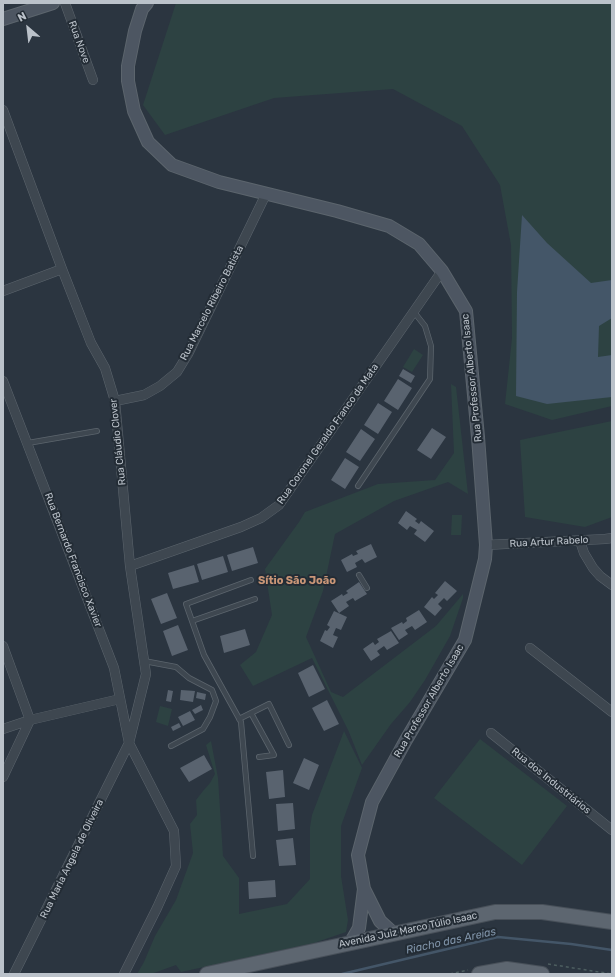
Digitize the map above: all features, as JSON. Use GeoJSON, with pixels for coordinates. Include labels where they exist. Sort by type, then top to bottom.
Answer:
{"type":"FeatureCollection","features":[{"type":"Feature","properties":{"kind":"main road"},"geometry":{"type":"LineString","coordinates":[[3,20],[53,3]]}},
{"type":"Feature","properties":{"kind":"main road","name":"Rua Professor Alberto Isaac"},"geometry":{"type":"LineString","coordinates":[[147,3],[142,9],[135,31],[128,66],[128,81],[134,112],[148,142],[172,165],[219,182],[337,211],[389,226],[419,244],[442,271],[466,311],[478,437],[486,545],[484,559],[465,640],[406,740],[372,802],[358,855],[364,889]]}},
{"type":"Feature","properties":{"kind":"main road"},"geometry":{"type":"LineString","coordinates":[[364,889],[380,921],[394,933]]}},
{"type":"Feature","properties":{"kind":"main road"},"geometry":{"type":"LineString","coordinates":[[351,942],[359,928],[364,889]]}},
{"type":"Feature","properties":{"kind":"main road","name":"Avenida Juiz Marco Túlio Isaac"},"geometry":{"type":"LineString","coordinates":[[207,974],[495,912],[542,912],[612,922]]}},
{"type":"Feature","properties":{"kind":"main road"},"geometry":{"type":"LineString","coordinates":[[479,974],[507,969],[542,974]]}},
{"type":"Feature","properties":{"kind":"street","name":"Rua Nove"},"geometry":{"type":"LineString","coordinates":[[65,3],[93,80]]}},
{"type":"Feature","properties":{"kind":"street","name":"Rua Cláudio Clover"},"geometry":{"type":"LineString","coordinates":[[3,110],[91,343],[105,368],[115,401],[130,566],[146,674],[129,743]]}},
{"type":"Feature","properties":{"kind":"street","name":"Rua Marcelo Ribeiro Batista"},"geometry":{"type":"LineString","coordinates":[[115,401],[144,395],[160,386],[177,372],[188,354],[266,194]]}},
{"type":"Feature","properties":{"kind":"street"},"geometry":{"type":"LineString","coordinates":[[3,291],[62,269]]}},
{"type":"Feature","properties":{"kind":"street","name":"Rua Coronel Geraldo Franco da Mata"},"geometry":{"type":"LineString","coordinates":[[130,566],[240,527],[261,518],[279,505],[442,271]]}},
{"type":"Feature","properties":{"kind":"street","name":"Rua Bernardo Francisco Xavier"},"geometry":{"type":"LineString","coordinates":[[3,381],[114,668],[129,743],[174,831],[176,866],[124,974]]}},
{"type":"Feature","properties":{"kind":"street","name":"Rua Artur Rabelo"},"geometry":{"type":"LineString","coordinates":[[486,545],[612,538]]}},
{"type":"Feature","properties":{"kind":"street"},"geometry":{"type":"LineString","coordinates":[[580,540],[584,553],[593,568],[600,576],[612,585]]}},
{"type":"Feature","properties":{"kind":"street"},"geometry":{"type":"LineString","coordinates":[[3,646],[30,720],[3,778]]}},
{"type":"Feature","properties":{"kind":"street"},"geometry":{"type":"LineString","coordinates":[[530,648],[612,712]]}},
{"type":"Feature","properties":{"kind":"street"},"geometry":{"type":"LineString","coordinates":[[3,728],[30,720],[120,699]]}},
{"type":"Feature","properties":{"kind":"street","name":"Rua dos Industriários"},"geometry":{"type":"LineString","coordinates":[[491,733],[612,830]]}},
{"type":"Feature","properties":{"kind":"street","name":"Rua Maria Angela de Oliveira"},"geometry":{"type":"LineString","coordinates":[[14,974],[129,743]]}},
{"type":"Feature","properties":{"kind":"lane"},"geometry":{"type":"LineString","coordinates":[[358,486],[430,380],[432,346],[425,326],[414,312]]}},
{"type":"Feature","properties":{"kind":"lane"},"geometry":{"type":"LineString","coordinates":[[28,443],[97,432]]}},
{"type":"Feature","properties":{"kind":"lane"},"geometry":{"type":"LineString","coordinates":[[359,575],[367,588]]}},
{"type":"Feature","properties":{"kind":"lane"},"geometry":{"type":"LineString","coordinates":[[251,580],[186,604],[204,655],[241,722],[253,856]]}},
{"type":"Feature","properties":{"kind":"lane"},"geometry":{"type":"LineString","coordinates":[[192,621],[255,599]]}},
{"type":"Feature","properties":{"kind":"lane"},"geometry":{"type":"LineString","coordinates":[[144,661],[176,667],[189,678],[212,690],[216,701],[210,717],[203,728],[171,746]]}},
{"type":"Feature","properties":{"kind":"lane"},"geometry":{"type":"LineString","coordinates":[[214,695],[224,691]]}},
{"type":"Feature","properties":{"kind":"lane"},"geometry":{"type":"LineString","coordinates":[[239,719],[269,704],[289,745]]}},
{"type":"Feature","properties":{"kind":"lane"},"geometry":{"type":"LineString","coordinates":[[251,713],[274,755],[259,757]]}},
{"type":"Feature","properties":{"kind":"green space"},"geometry":{"type":"Polygon","coordinates":[[[176,3],[612,3],[612,406],[552,420],[505,404],[512,338],[511,245],[500,185],[462,126],[393,89],[274,98],[165,135],[143,105],[176,3]]]}},
{"type":"Feature","properties":{"kind":"green space"},"geometry":{"type":"Polygon","coordinates":[[[414,349],[423,355],[412,372],[403,367],[414,349]]]}},
{"type":"Feature","properties":{"kind":"green space"},"geometry":{"type":"Polygon","coordinates":[[[451,384],[456,387],[468,494],[448,482],[394,501],[335,534],[323,591],[306,637],[331,692],[343,697],[436,626],[463,594],[450,636],[425,680],[362,765],[349,732],[312,658],[253,686],[240,665],[256,652],[272,615],[265,569],[305,512],[378,484],[435,480],[454,453],[451,384]]]}},
{"type":"Feature","properties":{"kind":"green space"},"geometry":{"type":"Polygon","coordinates":[[[612,421],[612,517],[585,527],[525,517],[520,440],[612,421]]]}},
{"type":"Feature","properties":{"kind":"green space"},"geometry":{"type":"Polygon","coordinates":[[[452,515],[462,515],[461,535],[451,535],[452,515]]]}},
{"type":"Feature","properties":{"kind":"green space"},"geometry":{"type":"Polygon","coordinates":[[[160,706],[172,709],[168,726],[156,722],[160,706]]]}},
{"type":"Feature","properties":{"kind":"green space"},"geometry":{"type":"Polygon","coordinates":[[[344,731],[362,768],[341,826],[341,876],[348,920],[346,932],[314,943],[181,972],[176,965],[151,974],[137,974],[155,936],[176,900],[193,853],[190,824],[197,815],[196,800],[210,783],[215,774],[206,745],[211,741],[218,778],[223,856],[239,878],[239,914],[287,904],[310,879],[310,827],[312,815],[344,731]]]}},
{"type":"Feature","properties":{"kind":"green space"},"geometry":{"type":"Polygon","coordinates":[[[480,739],[567,806],[522,865],[434,798],[480,739]]]}},
{"type":"Feature","properties":{"kind":"water"},"geometry":{"type":"Polygon","coordinates":[[[522,215],[547,243],[591,283],[612,280],[612,318],[599,326],[598,357],[612,355],[612,397],[547,404],[516,396],[517,292],[522,215]]]}},
{"type":"Feature","properties":{"kind":"building"},"geometry":{"type":"Polygon","coordinates":[[[403,369],[415,376],[411,383],[399,376],[403,369]]]}},
{"type":"Feature","properties":{"kind":"building"},"geometry":{"type":"Polygon","coordinates":[[[398,379],[412,388],[398,410],[384,401],[398,379]]]}},
{"type":"Feature","properties":{"kind":"building"},"geometry":{"type":"Polygon","coordinates":[[[378,403],[392,412],[378,434],[364,425],[378,403]]]}},
{"type":"Feature","properties":{"kind":"building"},"geometry":{"type":"Polygon","coordinates":[[[432,428],[446,437],[431,459],[417,450],[432,428]]]}},
{"type":"Feature","properties":{"kind":"building"},"geometry":{"type":"Polygon","coordinates":[[[361,429],[375,439],[360,461],[346,452],[361,429]]]}},
{"type":"Feature","properties":{"kind":"building"},"geometry":{"type":"Polygon","coordinates":[[[345,458],[359,467],[345,489],[331,480],[345,458]]]}},
{"type":"Feature","properties":{"kind":"building"},"geometry":{"type":"Polygon","coordinates":[[[406,511],[417,519],[415,521],[419,524],[421,521],[434,531],[425,542],[414,534],[417,530],[410,526],[407,530],[398,523],[406,511]]]}},
{"type":"Feature","properties":{"kind":"building"},"geometry":{"type":"Polygon","coordinates":[[[371,544],[377,557],[365,563],[362,559],[355,563],[357,567],[347,572],[341,560],[352,554],[353,556],[358,554],[356,551],[371,544]]]}},
{"type":"Feature","properties":{"kind":"building"},"geometry":{"type":"Polygon","coordinates":[[[253,547],[258,563],[232,571],[227,555],[253,547]]]}},
{"type":"Feature","properties":{"kind":"building"},"geometry":{"type":"Polygon","coordinates":[[[223,556],[228,572],[202,580],[197,564],[223,556]]]}},
{"type":"Feature","properties":{"kind":"building"},"geometry":{"type":"Polygon","coordinates":[[[194,565],[199,582],[173,589],[168,573],[194,565]]]}},
{"type":"Feature","properties":{"kind":"building"},"geometry":{"type":"Polygon","coordinates":[[[445,581],[457,591],[447,601],[444,598],[438,604],[442,608],[435,616],[424,607],[432,597],[434,599],[438,595],[435,593],[445,581]]]}},
{"type":"Feature","properties":{"kind":"building"},"geometry":{"type":"Polygon","coordinates":[[[359,582],[367,594],[355,601],[353,598],[346,602],[349,606],[339,613],[331,601],[342,594],[343,596],[348,593],[346,591],[359,582]]]}},
{"type":"Feature","properties":{"kind":"building"},"geometry":{"type":"Polygon","coordinates":[[[167,593],[177,618],[161,624],[151,599],[167,593]]]}},
{"type":"Feature","properties":{"kind":"building"},"geometry":{"type":"Polygon","coordinates":[[[419,610],[427,622],[415,630],[412,626],[405,630],[408,634],[399,640],[391,628],[402,622],[403,624],[407,621],[406,618],[419,610]]]}},
{"type":"Feature","properties":{"kind":"building"},"geometry":{"type":"Polygon","coordinates":[[[334,611],[347,617],[341,630],[336,628],[333,635],[338,637],[333,648],[320,641],[325,630],[327,631],[330,627],[327,625],[334,611]]]}},
{"type":"Feature","properties":{"kind":"building"},"geometry":{"type":"Polygon","coordinates":[[[178,625],[188,650],[172,656],[163,631],[178,625]]]}},
{"type":"Feature","properties":{"kind":"building"},"geometry":{"type":"Polygon","coordinates":[[[245,629],[250,645],[224,653],[220,636],[245,629]]]}},
{"type":"Feature","properties":{"kind":"building"},"geometry":{"type":"Polygon","coordinates":[[[391,631],[399,643],[387,650],[384,646],[377,651],[380,655],[371,661],[363,649],[373,642],[375,645],[379,642],[377,639],[391,631]]]}},
{"type":"Feature","properties":{"kind":"building"},"geometry":{"type":"Polygon","coordinates":[[[313,665],[325,689],[309,697],[298,673],[313,665]]]}},
{"type":"Feature","properties":{"kind":"building"},"geometry":{"type":"Polygon","coordinates":[[[168,690],[173,691],[171,702],[166,701],[168,690]]]}},
{"type":"Feature","properties":{"kind":"building"},"geometry":{"type":"Polygon","coordinates":[[[181,690],[195,691],[193,702],[180,700],[181,690]]]}},
{"type":"Feature","properties":{"kind":"building"},"geometry":{"type":"Polygon","coordinates":[[[197,692],[206,694],[205,700],[196,698],[197,692]]]}},
{"type":"Feature","properties":{"kind":"building"},"geometry":{"type":"Polygon","coordinates":[[[327,700],[339,724],[324,731],[312,708],[327,700]]]}},
{"type":"Feature","properties":{"kind":"building"},"geometry":{"type":"Polygon","coordinates":[[[201,705],[203,710],[195,714],[192,710],[201,705]]]}},
{"type":"Feature","properties":{"kind":"building"},"geometry":{"type":"Polygon","coordinates":[[[190,711],[195,720],[183,726],[178,717],[190,711]]]}},
{"type":"Feature","properties":{"kind":"building"},"geometry":{"type":"Polygon","coordinates":[[[179,723],[181,727],[173,731],[171,727],[179,723]]]}},
{"type":"Feature","properties":{"kind":"building"},"geometry":{"type":"Polygon","coordinates":[[[204,755],[212,769],[189,782],[180,768],[204,755]]]}},
{"type":"Feature","properties":{"kind":"building"},"geometry":{"type":"Polygon","coordinates":[[[304,758],[319,765],[309,790],[293,783],[304,758]]]}},
{"type":"Feature","properties":{"kind":"building"},"geometry":{"type":"Polygon","coordinates":[[[283,770],[285,797],[269,799],[266,772],[283,770]]]}},
{"type":"Feature","properties":{"kind":"building"},"geometry":{"type":"Polygon","coordinates":[[[293,803],[295,829],[278,831],[276,804],[293,803]]]}},
{"type":"Feature","properties":{"kind":"building"},"geometry":{"type":"Polygon","coordinates":[[[293,838],[296,865],[279,866],[276,840],[293,838]]]}},
{"type":"Feature","properties":{"kind":"building"},"geometry":{"type":"Polygon","coordinates":[[[275,880],[276,897],[249,899],[248,882],[275,880]]]}},
{"type":"Feature","properties":{"kind":"waterway","name":"Riacho das Areias"},"geometry":{"type":"LineString","coordinates":[[342,974],[498,937],[571,944],[612,950]]}},
{"type":"Feature","properties":{"kind":"district","name":"Sítio São João"},"geometry":{"type":"Point","coordinates":[297,581]}}]}
